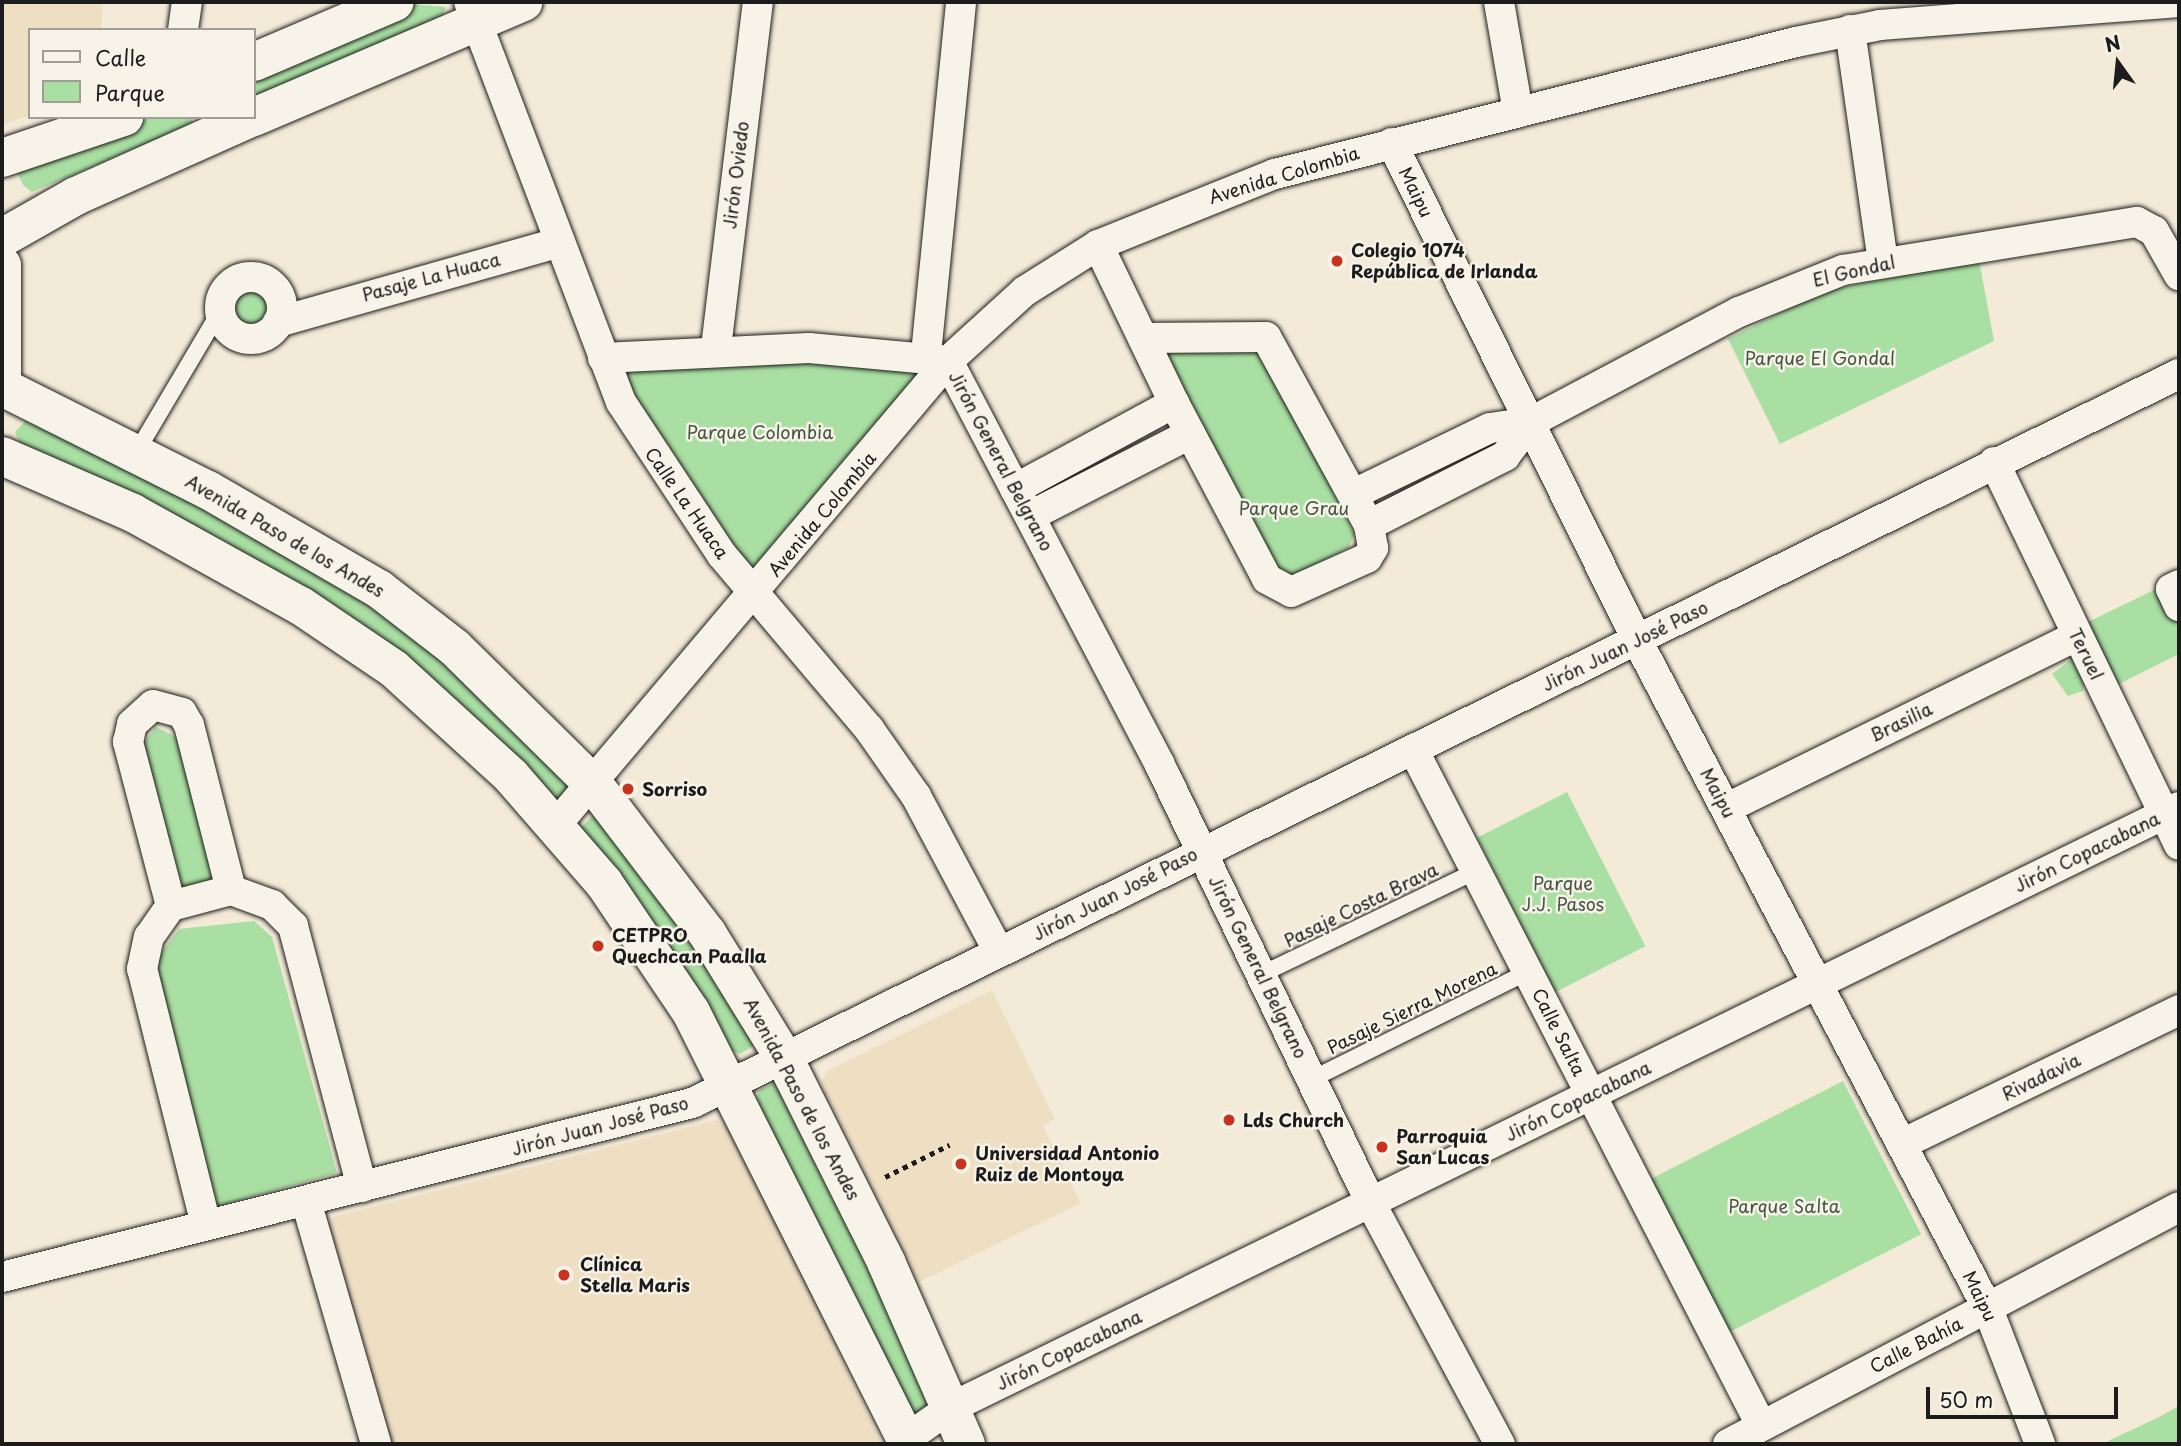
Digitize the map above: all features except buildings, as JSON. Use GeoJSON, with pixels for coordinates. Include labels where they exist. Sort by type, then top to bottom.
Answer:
{"type":"FeatureCollection","features":[{"type":"Feature","properties":{"kind":"street"},"geometry":{"type":"LineString","coordinates":[[183,28],[187,2]]}},
{"type":"Feature","properties":{"kind":"street"},"geometry":{"type":"LineString","coordinates":[[256,61],[395,2]]}},
{"type":"Feature","properties":{"kind":"street"},"geometry":{"type":"LineString","coordinates":[[256,116],[473,12],[524,2]]}},
{"type":"Feature","properties":{"kind":"street","name":"Jirón Oviedo"},"geometry":{"type":"LineString","coordinates":[[716,348],[758,2]]}},
{"type":"Feature","properties":{"kind":"street"},"geometry":{"type":"LineString","coordinates":[[603,358],[716,348],[937,357],[961,2]]}},
{"type":"Feature","properties":{"kind":"street"},"geometry":{"type":"LineString","coordinates":[[1499,2],[1518,112]]}},
{"type":"Feature","properties":{"kind":"street","name":"Avenida Colombia"},"geometry":{"type":"LineString","coordinates":[[555,826],[595,786],[755,596],[937,357],[1025,291],[1098,245],[1224,190],[1392,143],[1938,10],[2179,2]]}},
{"type":"Feature","properties":{"kind":"street","name":"Calle La Huaca"},"geometry":{"type":"LineString","coordinates":[[473,12],[603,358],[653,456],[755,596],[869,729],[908,785],[999,952]]}},
{"type":"Feature","properties":{"kind":"street"},"geometry":{"type":"LineString","coordinates":[[1850,30],[1883,262]]}},
{"type":"Feature","properties":{"kind":"street"},"geometry":{"type":"LineString","coordinates":[[2,158],[118,119]]}},
{"type":"Feature","properties":{"kind":"street"},"geometry":{"type":"LineString","coordinates":[[2,238],[38,214],[210,126],[243,119]]}},
{"type":"Feature","properties":{"kind":"street","name":"Maipu"},"geometry":{"type":"LineString","coordinates":[[1392,143],[1637,640],[1988,1308],[2040,1444]]}},
{"type":"Feature","properties":{"kind":"street","name":"El Gondal"},"geometry":{"type":"LineString","coordinates":[[1354,494],[1490,428],[1531,422],[1788,289],[1883,262],[2137,222],[2154,231],[2179,275]]}},
{"type":"Feature","properties":{"kind":"street","name":"Pasaje La Huaca"},"geometry":{"type":"LineString","coordinates":[[287,310],[560,242]]}},
{"type":"Feature","properties":{"kind":"street"},"geometry":{"type":"LineString","coordinates":[[1098,245],[1174,403],[1190,434],[1277,587],[1291,592],[1367,558],[1373,548],[1369,525],[1266,337],[1143,338]]}},
{"type":"Feature","properties":{"kind":"street"},"geometry":{"type":"LineString","coordinates":[[2,265],[2,374]]}},
{"type":"Feature","properties":{"kind":"street"},"geometry":{"type":"LineString","coordinates":[[243,278],[266,281],[287,310],[251,339],[217,320],[224,292],[243,278]]}},
{"type":"Feature","properties":{"kind":"street","name":"Jirón General Belgrano"},"geometry":{"type":"LineString","coordinates":[[937,357],[1030,516],[1314,1078],[1370,1202],[1500,1444]]}},
{"type":"Feature","properties":{"kind":"street","name":"Jirón Juan José Paso"},"geometry":{"type":"LineString","coordinates":[[2,1277],[692,1103],[785,1060],[1201,851],[1414,751],[1994,462],[2179,374]]}},
{"type":"Feature","properties":{"kind":"street","name":"Avenida Paso de los Andes"},"geometry":{"type":"LineString","coordinates":[[2,387],[136,453],[379,589],[455,648],[595,786],[707,933],[785,1060],[886,1262],[967,1444]]}},
{"type":"Feature","properties":{"kind":"street"},"geometry":{"type":"LineString","coordinates":[[1016,489],[1174,403]]}},
{"type":"Feature","properties":{"kind":"street","name":"El Gondal"},"geometry":{"type":"LineString","coordinates":[[1369,525],[1504,456],[1531,422]]}},
{"type":"Feature","properties":{"kind":"street"},"geometry":{"type":"LineString","coordinates":[[1030,516],[1190,434]]}},
{"type":"Feature","properties":{"kind":"street"},"geometry":{"type":"LineString","coordinates":[[2,456],[133,513],[354,640],[454,723],[555,826],[604,883],[733,1085],[905,1443]]}},
{"type":"Feature","properties":{"kind":"street","name":"Teruel"},"geometry":{"type":"LineString","coordinates":[[1994,462],[2076,636],[2172,810],[2179,845]]}},
{"type":"Feature","properties":{"kind":"street","name":"Brasilia"},"geometry":{"type":"LineString","coordinates":[[1727,808],[2076,636]]}},
{"type":"Feature","properties":{"kind":"street"},"geometry":{"type":"LineString","coordinates":[[171,906],[128,742],[132,724],[153,705],[182,713],[189,725],[231,890]]}},
{"type":"Feature","properties":{"kind":"street","name":"Calle Salta"},"geometry":{"type":"LineString","coordinates":[[1414,751],[1591,1094],[1749,1437]]}},
{"type":"Feature","properties":{"kind":"street","name":"Jirón Copacabana"},"geometry":{"type":"LineString","coordinates":[[905,1443],[950,1408],[2172,810]]}},
{"type":"Feature","properties":{"kind":"street"},"geometry":{"type":"LineString","coordinates":[[206,1225],[142,969],[149,937],[171,906],[231,890],[272,905],[293,926],[362,1187]]}},
{"type":"Feature","properties":{"kind":"street","name":"Rivadavia"},"geometry":{"type":"LineString","coordinates":[[1902,1144],[2179,1010]]}},
{"type":"Feature","properties":{"kind":"street"},"geometry":{"type":"LineString","coordinates":[[306,1201],[376,1444]]}},
{"type":"Feature","properties":{"kind":"street","name":"Calle Bahía"},"geometry":{"type":"LineString","coordinates":[[1749,1437],[2179,1207]]}},
{"type":"Feature","properties":{"kind":"lane"},"geometry":{"type":"LineString","coordinates":[[136,453],[217,320]]}},
{"type":"Feature","properties":{"kind":"lane","name":"Pasaje Costa Brava"},"geometry":{"type":"LineString","coordinates":[[1262,974],[1476,871]]}},
{"type":"Feature","properties":{"kind":"lane","name":"Pasaje Sierra Morena"},"geometry":{"type":"LineString","coordinates":[[1314,1078],[1528,972]]}},
{"type":"Feature","properties":{"kind":"path"},"geometry":{"type":"LineString","coordinates":[[885,1177],[948,1145]]}},
{"type":"Feature","properties":{"kind":"shaded area"},"geometry":{"type":"Polygon","coordinates":[[[2,2],[103,2],[101,28],[28,28],[28,116],[2,125],[2,2]]]}},
{"type":"Feature","properties":{"kind":"shaded area","name":"Universidad Antonio Ruiz de Montoya"},"geometry":{"type":"Polygon","coordinates":[[[992,990],[1055,1119],[1043,1126],[1081,1203],[919,1282],[821,1083],[827,1071],[992,990]]]}},
{"type":"Feature","properties":{"kind":"shaded area","name":"Clínica Stella Maris"},"geometry":{"type":"Polygon","coordinates":[[[717,1120],[733,1131],[882,1444],[376,1444],[317,1236],[329,1218],[717,1120]]]}},
{"type":"Feature","properties":{"kind":"green space"},"geometry":{"type":"Polygon","coordinates":[[[390,2],[446,7],[441,19],[256,98],[256,58],[390,2]]]}},
{"type":"Feature","properties":{"kind":"green space"},"geometry":{"type":"Polygon","coordinates":[[[105,119],[192,119],[193,124],[32,192],[23,185],[16,170],[105,119]]]}},
{"type":"Feature","properties":{"kind":"green space","name":"Parque El Gondal"},"geometry":{"type":"Polygon","coordinates":[[[1979,260],[1994,341],[1780,444],[1728,339],[1824,291],[1979,260]]]}},
{"type":"Feature","properties":{"kind":"green space"},"geometry":{"type":"Polygon","coordinates":[[[248,287],[262,293],[268,307],[262,321],[248,327],[234,321],[228,307],[234,293],[248,287]]]}},
{"type":"Feature","properties":{"kind":"green space","name":"Parque Grau"},"geometry":{"type":"Polygon","coordinates":[[[1259,344],[1354,534],[1349,547],[1293,576],[1272,564],[1164,357],[1173,347],[1259,344]]]}},
{"type":"Feature","properties":{"kind":"green space","name":"Parque Colombia"},"geometry":{"type":"Polygon","coordinates":[[[694,349],[919,371],[763,565],[741,564],[619,376],[629,360],[694,349]]]}},
{"type":"Feature","properties":{"kind":"green space"},"geometry":{"type":"Polygon","coordinates":[[[29,417],[371,594],[575,780],[561,804],[478,728],[20,444],[15,432],[29,417]]]}},
{"type":"Feature","properties":{"kind":"green space"},"geometry":{"type":"Polygon","coordinates":[[[2162,586],[2179,622],[2179,654],[2117,685],[2086,623],[2162,586]]]}},
{"type":"Feature","properties":{"kind":"green space"},"geometry":{"type":"Polygon","coordinates":[[[2073,658],[2085,674],[2083,691],[2068,696],[2052,674],[2073,658]]]}},
{"type":"Feature","properties":{"kind":"green space"},"geometry":{"type":"Polygon","coordinates":[[[156,727],[180,739],[215,880],[181,888],[142,746],[156,727]]]}},
{"type":"Feature","properties":{"kind":"green space","name":"Parque J.J. Pasos"},"geometry":{"type":"Polygon","coordinates":[[[1567,792],[1646,946],[1556,992],[1477,838],[1567,792]]]}},
{"type":"Feature","properties":{"kind":"green space"},"geometry":{"type":"Polygon","coordinates":[[[593,815],[631,844],[755,1045],[740,1054],[728,1049],[576,833],[593,815]]]}},
{"type":"Feature","properties":{"kind":"green space"},"geometry":{"type":"Polygon","coordinates":[[[254,921],[272,937],[337,1173],[211,1208],[157,976],[159,956],[179,929],[254,921]]]}},
{"type":"Feature","properties":{"kind":"green space","name":"Parque Salta"},"geometry":{"type":"Polygon","coordinates":[[[1843,1081],[1921,1234],[1726,1334],[1648,1180],[1843,1081]]]}},
{"type":"Feature","properties":{"kind":"green space"},"geometry":{"type":"Polygon","coordinates":[[[777,1082],[784,1086],[935,1408],[909,1419],[757,1100],[759,1090],[777,1082]]]}},
{"type":"Feature","properties":{"kind":"green space"},"geometry":{"type":"Polygon","coordinates":[[[2179,1406],[2179,1444],[2102,1444],[2157,1418],[2179,1406]]]}},
{"type":"Feature","properties":{"kind":"place","name":"Colegio 1074 República de Irlanda"},"geometry":{"type":"Point","coordinates":[1337,261]}},
{"type":"Feature","properties":{"kind":"place","name":"Sorriso"},"geometry":{"type":"Point","coordinates":[628,789]}},
{"type":"Feature","properties":{"kind":"place","name":"CETPRO Quechcan Paalla"},"geometry":{"type":"Point","coordinates":[598,946]}},
{"type":"Feature","properties":{"kind":"place","name":"Lds Church"},"geometry":{"type":"Point","coordinates":[1229,1120]}},
{"type":"Feature","properties":{"kind":"place","name":"Parroquia San Lucas"},"geometry":{"type":"Point","coordinates":[1382,1147]}},
{"type":"Feature","properties":{"kind":"place","name":"Universidad Antonio Ruiz de Montoya"},"geometry":{"type":"Point","coordinates":[961,1164]}},
{"type":"Feature","properties":{"kind":"place","name":"Clínica Stella Maris"},"geometry":{"type":"Point","coordinates":[564,1275]}}]}
